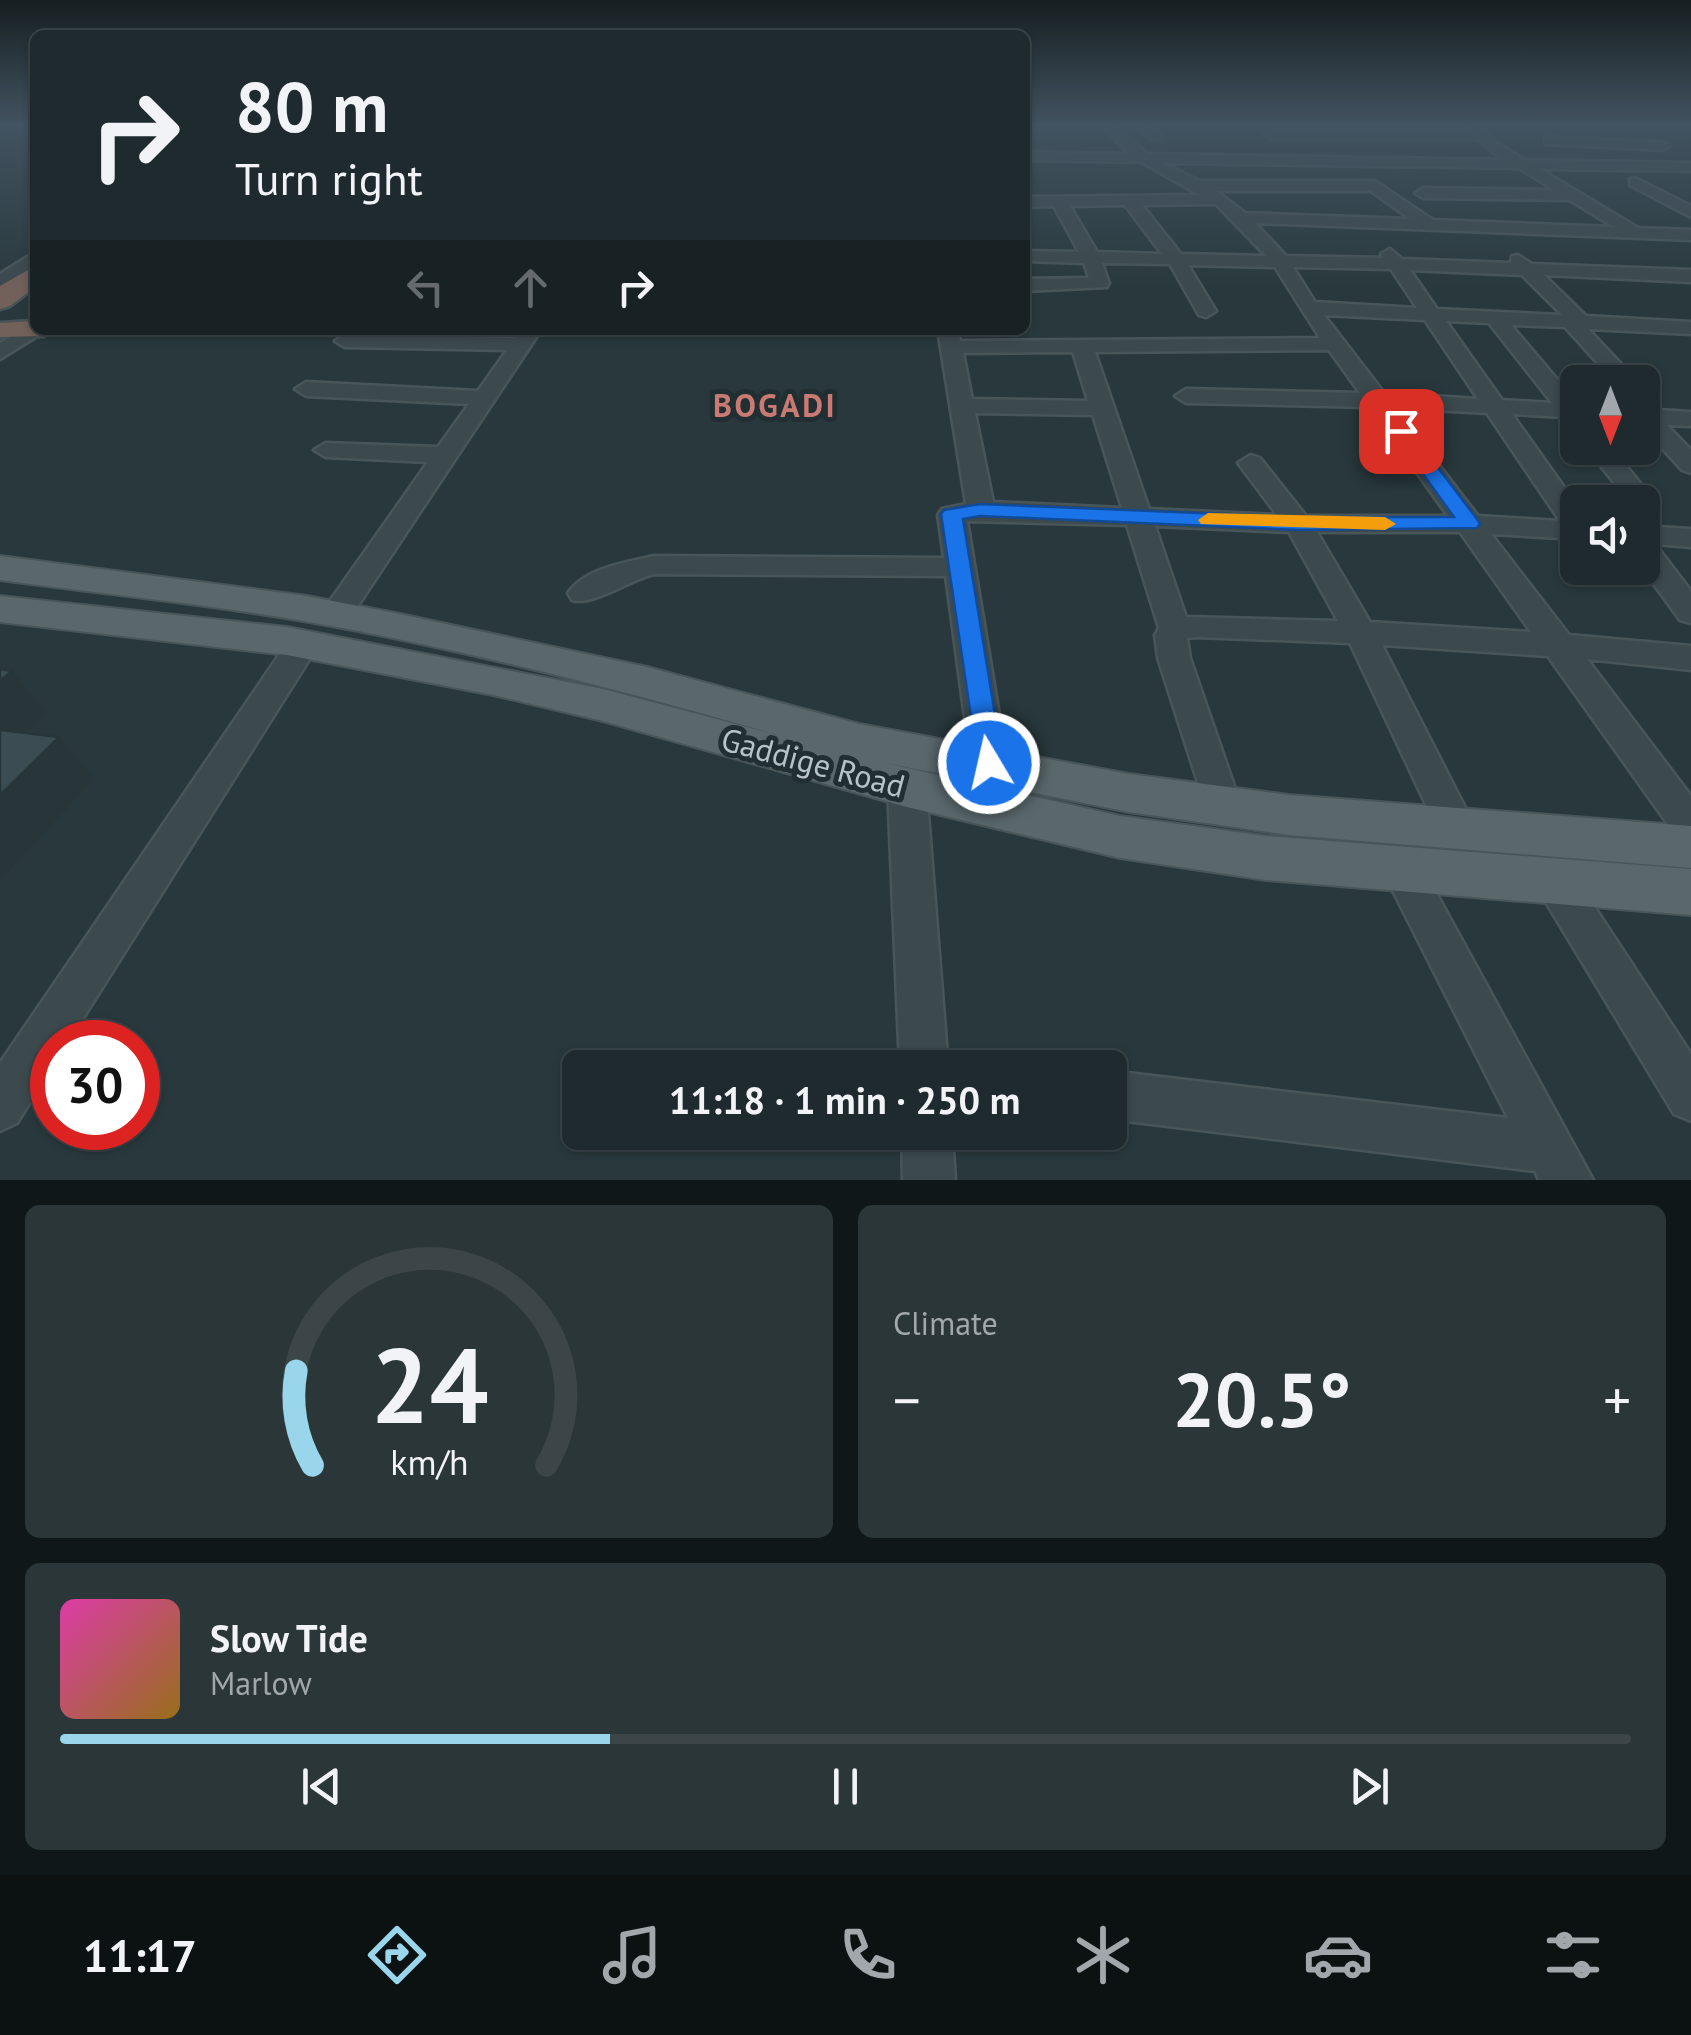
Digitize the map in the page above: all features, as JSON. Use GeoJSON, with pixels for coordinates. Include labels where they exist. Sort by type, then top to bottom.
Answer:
{"type":"FeatureCollection","features":[{"type":"Feature","properties":{"kind":"highway"},"geometry":{"type":"LineString","coordinates":[[16,327],[30,288]]}},
{"type":"Feature","properties":{"kind":"main road","name":"Gaddige Road"},"geometry":{"type":"LineString","coordinates":[[0,568],[320,630],[647,682],[858,742],[989,763],[1129,793],[1458,831],[1691,847]]}},
{"type":"Feature","properties":{"kind":"main road","name":"Gaddige Road"},"geometry":{"type":"LineString","coordinates":[[0,609],[320,630],[907,788],[1120,837],[1266,858],[1691,892]]}},
{"type":"Feature","properties":{"kind":"street"},"geometry":{"type":"LineString","coordinates":[[1186,180],[1230,208],[1280,260],[1336,344],[1691,825]]}},
{"type":"Feature","properties":{"kind":"street"},"geometry":{"type":"LineString","coordinates":[[1550,180],[1626,225],[1682,276],[1691,294]]}},
{"type":"Feature","properties":{"kind":"street"},"geometry":{"type":"LineString","coordinates":[[1635,182],[1691,212]]}},
{"type":"Feature","properties":{"kind":"street"},"geometry":{"type":"LineString","coordinates":[[1197,186],[1375,186],[1426,223],[1464,266],[1560,394]]}},
{"type":"Feature","properties":{"kind":"street"},"geometry":{"type":"LineString","coordinates":[[1423,194],[1575,195]]}},
{"type":"Feature","properties":{"kind":"street"},"geometry":{"type":"LineString","coordinates":[[1030,202],[1130,202],[1363,221],[1691,235]]}},
{"type":"Feature","properties":{"kind":"street"},"geometry":{"type":"LineString","coordinates":[[1030,285],[1100,283],[1091,257],[1060,202]]}},
{"type":"Feature","properties":{"kind":"street"},"geometry":{"type":"LineString","coordinates":[[1130,202],[1175,258],[1206,311]]}},
{"type":"Feature","properties":{"kind":"street"},"geometry":{"type":"LineString","coordinates":[[1363,221],[1434,312],[1492,406],[1560,504]]}},
{"type":"Feature","properties":{"kind":"street"},"geometry":{"type":"LineString","coordinates":[[1493,225],[1523,268],[1613,365]]}},
{"type":"Feature","properties":{"kind":"street"},"geometry":{"type":"LineString","coordinates":[[1030,256],[1280,260],[1682,276]]}},
{"type":"Feature","properties":{"kind":"street"},"geometry":{"type":"LineString","coordinates":[[0,283],[30,261]]}},
{"type":"Feature","properties":{"kind":"street"},"geometry":{"type":"LineString","coordinates":[[1310,308],[1501,315],[1691,328]]}},
{"type":"Feature","properties":{"kind":"street"},"geometry":{"type":"LineString","coordinates":[[345,341],[526,337]]}},
{"type":"Feature","properties":{"kind":"street"},"geometry":{"type":"LineString","coordinates":[[0,1106],[320,630],[447,456],[526,337]]}},
{"type":"Feature","properties":{"kind":"street"},"geometry":{"type":"LineString","coordinates":[[980,510],[950,338],[1082,346],[1336,344]]}},
{"type":"Feature","properties":{"kind":"street"},"geometry":{"type":"LineString","coordinates":[[1082,346],[1175,629]]}},
{"type":"Feature","properties":{"kind":"street"},"geometry":{"type":"LineString","coordinates":[[306,390],[486,398]]}},
{"type":"Feature","properties":{"kind":"street"},"geometry":{"type":"LineString","coordinates":[[1186,396],[1378,400],[1560,413]]}},
{"type":"Feature","properties":{"kind":"street"},"geometry":{"type":"LineString","coordinates":[[962,406],[1103,408]]}},
{"type":"Feature","properties":{"kind":"street"},"geometry":{"type":"LineString","coordinates":[[1660,414],[1691,419]]}},
{"type":"Feature","properties":{"kind":"street"},"geometry":{"type":"LineString","coordinates":[[1660,427],[1691,465]]}},
{"type":"Feature","properties":{"kind":"street"},"geometry":{"type":"LineString","coordinates":[[326,450],[447,456]]}},
{"type":"Feature","properties":{"kind":"street"},"geometry":{"type":"LineString","coordinates":[[1251,463],[1298,524],[1360,632],[1458,831]]}},
{"type":"Feature","properties":{"kind":"street"},"geometry":{"type":"LineString","coordinates":[[1612,465],[1628,485]]}},
{"type":"Feature","properties":{"kind":"street"},"geometry":{"type":"LineString","coordinates":[[989,763],[952,514],[980,510],[1298,524],[1470,524],[1560,529]]}},
{"type":"Feature","properties":{"kind":"street"},"geometry":{"type":"LineString","coordinates":[[1661,539],[1691,613]]}},
{"type":"Feature","properties":{"kind":"street"},"geometry":{"type":"LineString","coordinates":[[583,593],[620,573],[654,565],[959,567]]}},
{"type":"Feature","properties":{"kind":"street"},"geometry":{"type":"LineString","coordinates":[[1222,806],[1174,658],[1171,635],[1175,629],[1197,626],[1360,632],[1558,644],[1691,658]]}},
{"type":"Feature","properties":{"kind":"street"},"geometry":{"type":"LineString","coordinates":[[907,788],[923,1050]]}},
{"type":"Feature","properties":{"kind":"street"},"geometry":{"type":"LineString","coordinates":[[1402,869],[1559,1164]]}},
{"type":"Feature","properties":{"kind":"street"},"geometry":{"type":"LineString","coordinates":[[1555,881],[1691,1097]]}},
{"type":"Feature","properties":{"kind":"street"},"geometry":{"type":"LineString","coordinates":[[1127,1098],[1559,1164]]}},
{"type":"Feature","properties":{"kind":"street"},"geometry":{"type":"LineString","coordinates":[[928,1150],[930,1180]]}},
{"type":"Feature","properties":{"kind":"building"},"geometry":{"type":"Polygon","coordinates":[[[0,669],[12,671],[0,681],[0,669]]]}},
{"type":"Feature","properties":{"kind":"building"},"geometry":{"type":"Polygon","coordinates":[[[0,730],[59,737],[0,795],[0,730]]]}},
{"type":"Feature","properties":{"kind":"slow traffic"},"geometry":{"type":"LineString","coordinates":[[1208,520],[1385,524]]}},
{"type":"Feature","properties":{"kind":"district","name":"BOGADI"},"geometry":{"type":"Point","coordinates":[775,406]}},
{"type":"Feature","properties":{"kind":"route"},"geometry":{"type":"LineString","coordinates":[[989,763],[952,514],[980,510],[1298,524],[1470,524],[1401,431]]}}]}
